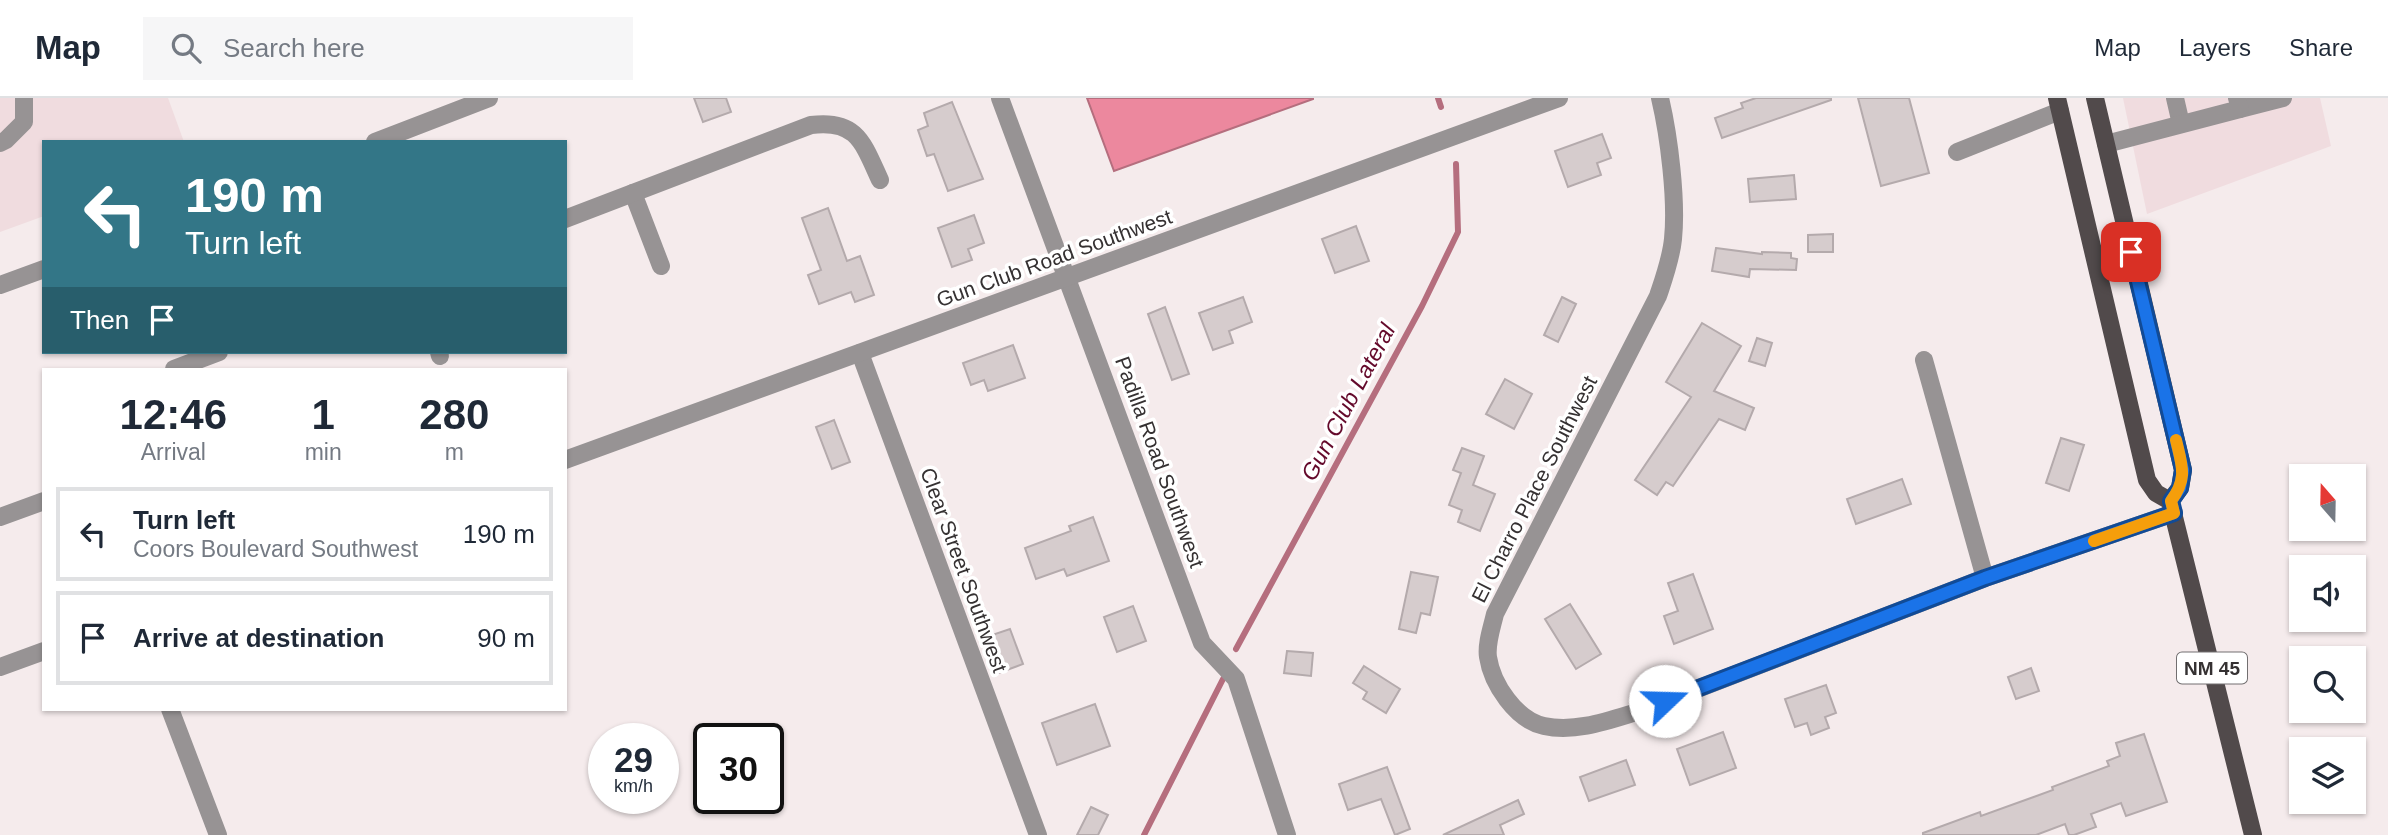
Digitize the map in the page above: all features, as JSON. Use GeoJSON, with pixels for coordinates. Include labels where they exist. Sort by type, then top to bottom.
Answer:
{"type":"FeatureCollection","features":[{"type":"Feature","properties":{"kind":"main road"},"geometry":{"type":"LineString","coordinates":[[2058,105],[2147,480],[2156,493],[2172,507],[2180,488],[2183,470],[2095,98]]}},
{"type":"Feature","properties":{"kind":"main road","name":"NM 45"},"geometry":{"type":"LineString","coordinates":[[2172,507],[2253,835]]}},
{"type":"Feature","properties":{"kind":"street"},"geometry":{"type":"LineString","coordinates":[[0,143],[24,122],[24,98]]}},
{"type":"Feature","properties":{"kind":"street"},"geometry":{"type":"LineString","coordinates":[[380,140],[489,98]]}},
{"type":"Feature","properties":{"kind":"street","name":"Padilla Road Southwest"},"geometry":{"type":"LineString","coordinates":[[1000,98],[1202,643],[1236,679],[1287,835]]}},
{"type":"Feature","properties":{"kind":"street","name":"Gun Club Road Southwest"},"geometry":{"type":"LineString","coordinates":[[567,459],[1559,98]]}},
{"type":"Feature","properties":{"kind":"street","name":"El Charro Place Southwest"},"geometry":{"type":"LineString","coordinates":[[1660,98],[1674,202],[1673,239],[1667,269],[1658,296],[1495,614],[1488,656],[1504,698],[1520,713],[1541,726],[1564,728],[1599,724],[1640,711],[2172,507]]}},
{"type":"Feature","properties":{"kind":"street"},"geometry":{"type":"LineString","coordinates":[[2175,98],[2181,124]]}},
{"type":"Feature","properties":{"kind":"street"},"geometry":{"type":"LineString","coordinates":[[2106,144],[2181,124],[2238,104],[2283,98]]}},
{"type":"Feature","properties":{"kind":"street"},"geometry":{"type":"LineString","coordinates":[[1957,152],[2058,105]]}},
{"type":"Feature","properties":{"kind":"street"},"geometry":{"type":"LineString","coordinates":[[567,218],[811,125],[842,125],[862,142],[880,180]]}},
{"type":"Feature","properties":{"kind":"street"},"geometry":{"type":"LineString","coordinates":[[633,193],[661,266]]}},
{"type":"Feature","properties":{"kind":"street"},"geometry":{"type":"LineString","coordinates":[[0,285],[42,270]]}},
{"type":"Feature","properties":{"kind":"street","name":"Clear Street Southwest"},"geometry":{"type":"LineString","coordinates":[[860,353],[1038,835]]}},
{"type":"Feature","properties":{"kind":"street"},"geometry":{"type":"LineString","coordinates":[[195,365],[215,354]]}},
{"type":"Feature","properties":{"kind":"street"},"geometry":{"type":"LineString","coordinates":[[1924,360],[1985,578]]}},
{"type":"Feature","properties":{"kind":"street"},"geometry":{"type":"LineString","coordinates":[[0,517],[42,502]]}},
{"type":"Feature","properties":{"kind":"street"},"geometry":{"type":"LineString","coordinates":[[0,667],[42,652]]}},
{"type":"Feature","properties":{"kind":"street"},"geometry":{"type":"LineString","coordinates":[[171,711],[219,835]]}},
{"type":"Feature","properties":{"kind":"shaded area"},"geometry":{"type":"Polygon","coordinates":[[[0,98],[168,98],[183,140],[42,140],[42,217],[0,232],[0,98]]]}},
{"type":"Feature","properties":{"kind":"shaded area"},"geometry":{"type":"Polygon","coordinates":[[[1087,98],[1313,98],[1313,99],[1114,171],[1087,98]]]}},
{"type":"Feature","properties":{"kind":"shaded area"},"geometry":{"type":"Polygon","coordinates":[[[2123,98],[2320,98],[2331,146],[2147,214],[2123,98]]]}},
{"type":"Feature","properties":{"kind":"building"},"geometry":{"type":"Polygon","coordinates":[[[694,98],[726,98],[731,112],[703,122],[694,98]]]}},
{"type":"Feature","properties":{"kind":"building"},"geometry":{"type":"Polygon","coordinates":[[[1756,98],[1831,100],[1722,138],[1715,118],[1743,108],[1741,103],[1756,98]]]}},
{"type":"Feature","properties":{"kind":"building"},"geometry":{"type":"Polygon","coordinates":[[[1858,98],[1909,98],[1929,173],[1881,186],[1858,98]]]}},
{"type":"Feature","properties":{"kind":"building"},"geometry":{"type":"Polygon","coordinates":[[[952,102],[983,179],[948,191],[934,154],[927,156],[918,130],[928,126],[924,113],[952,102]]]}},
{"type":"Feature","properties":{"kind":"building"},"geometry":{"type":"Polygon","coordinates":[[[1602,134],[1611,158],[1597,163],[1601,175],[1568,187],[1555,151],[1602,134]]]}},
{"type":"Feature","properties":{"kind":"building"},"geometry":{"type":"Polygon","coordinates":[[[1794,175],[1796,199],[1750,202],[1748,179],[1794,175]]]}},
{"type":"Feature","properties":{"kind":"building"},"geometry":{"type":"Polygon","coordinates":[[[828,208],[847,261],[860,256],[874,295],[855,302],[851,292],[819,304],[808,275],[821,270],[802,218],[828,208]]]}},
{"type":"Feature","properties":{"kind":"building"},"geometry":{"type":"Polygon","coordinates":[[[974,215],[984,243],[968,249],[972,260],[952,267],[938,228],[974,215]]]}},
{"type":"Feature","properties":{"kind":"building"},"geometry":{"type":"Polygon","coordinates":[[[1356,226],[1369,261],[1335,273],[1322,239],[1356,226]]]}},
{"type":"Feature","properties":{"kind":"building"},"geometry":{"type":"Polygon","coordinates":[[[1833,234],[1833,252],[1808,252],[1808,235],[1833,234]]]}},
{"type":"Feature","properties":{"kind":"building"},"geometry":{"type":"Polygon","coordinates":[[[1716,248],[1762,254],[1791,253],[1791,258],[1797,259],[1796,270],[1750,269],[1749,277],[1712,271],[1716,248]]]}},
{"type":"Feature","properties":{"kind":"building"},"geometry":{"type":"Polygon","coordinates":[[[1243,297],[1252,322],[1229,331],[1233,343],[1213,350],[1199,313],[1243,297]]]}},
{"type":"Feature","properties":{"kind":"building"},"geometry":{"type":"Polygon","coordinates":[[[1562,297],[1576,304],[1558,342],[1544,335],[1562,297]]]}},
{"type":"Feature","properties":{"kind":"building"},"geometry":{"type":"Polygon","coordinates":[[[1165,307],[1189,374],[1172,380],[1148,314],[1165,307]]]}},
{"type":"Feature","properties":{"kind":"building"},"geometry":{"type":"Polygon","coordinates":[[[1702,323],[1741,346],[1714,391],[1754,408],[1745,430],[1719,419],[1673,486],[1666,482],[1657,495],[1635,480],[1691,397],[1666,382],[1702,323]]]}},
{"type":"Feature","properties":{"kind":"building"},"geometry":{"type":"Polygon","coordinates":[[[1757,338],[1772,343],[1765,366],[1749,361],[1757,338]]]}},
{"type":"Feature","properties":{"kind":"building"},"geometry":{"type":"Polygon","coordinates":[[[1013,345],[1025,378],[988,391],[984,380],[971,385],[963,363],[1013,345]]]}},
{"type":"Feature","properties":{"kind":"building"},"geometry":{"type":"Polygon","coordinates":[[[1505,379],[1532,394],[1514,429],[1486,414],[1505,379]]]}},
{"type":"Feature","properties":{"kind":"building"},"geometry":{"type":"Polygon","coordinates":[[[834,420],[850,462],[832,469],[816,427],[834,420]]]}},
{"type":"Feature","properties":{"kind":"building"},"geometry":{"type":"Polygon","coordinates":[[[2061,438],[2084,445],[2069,491],[2046,483],[2061,438]]]}},
{"type":"Feature","properties":{"kind":"building"},"geometry":{"type":"Polygon","coordinates":[[[1462,448],[1484,456],[1473,485],[1495,494],[1480,531],[1458,522],[1462,510],[1449,505],[1461,473],[1453,470],[1462,448]]]}},
{"type":"Feature","properties":{"kind":"building"},"geometry":{"type":"Polygon","coordinates":[[[1902,479],[1911,504],[1856,524],[1847,499],[1902,479]]]}},
{"type":"Feature","properties":{"kind":"building"},"geometry":{"type":"Polygon","coordinates":[[[1093,517],[1109,561],[1067,576],[1064,569],[1036,579],[1025,548],[1071,531],[1069,526],[1093,517]]]}},
{"type":"Feature","properties":{"kind":"building"},"geometry":{"type":"Polygon","coordinates":[[[1411,572],[1438,577],[1430,615],[1421,613],[1416,633],[1399,629],[1411,572]]]}},
{"type":"Feature","properties":{"kind":"building"},"geometry":{"type":"Polygon","coordinates":[[[1693,574],[1713,629],[1674,644],[1664,616],[1678,611],[1668,583],[1693,574]]]}},
{"type":"Feature","properties":{"kind":"building"},"geometry":{"type":"Polygon","coordinates":[[[1570,604],[1601,654],[1576,669],[1545,619],[1570,604]]]}},
{"type":"Feature","properties":{"kind":"building"},"geometry":{"type":"Polygon","coordinates":[[[1133,606],[1146,641],[1117,652],[1104,617],[1133,606]]]}},
{"type":"Feature","properties":{"kind":"building"},"geometry":{"type":"Polygon","coordinates":[[[1010,629],[1023,664],[996,674],[983,638],[1010,629]]]}},
{"type":"Feature","properties":{"kind":"building"},"geometry":{"type":"Polygon","coordinates":[[[1287,651],[1313,653],[1311,676],[1284,673],[1287,651]]]}},
{"type":"Feature","properties":{"kind":"building"},"geometry":{"type":"Polygon","coordinates":[[[1364,666],[1400,689],[1386,713],[1363,699],[1367,692],[1353,683],[1364,666]]]}},
{"type":"Feature","properties":{"kind":"building"},"geometry":{"type":"Polygon","coordinates":[[[2031,668],[2039,691],[2016,699],[2008,677],[2031,668]]]}},
{"type":"Feature","properties":{"kind":"building"},"geometry":{"type":"Polygon","coordinates":[[[1826,685],[1836,713],[1825,717],[1829,728],[1811,735],[1807,723],[1795,727],[1785,699],[1826,685]]]}},
{"type":"Feature","properties":{"kind":"building"},"geometry":{"type":"Polygon","coordinates":[[[1095,704],[1110,746],[1057,765],[1042,723],[1095,704]]]}},
{"type":"Feature","properties":{"kind":"building"},"geometry":{"type":"Polygon","coordinates":[[[1723,732],[1736,768],[1690,785],[1677,749],[1723,732]]]}},
{"type":"Feature","properties":{"kind":"building"},"geometry":{"type":"Polygon","coordinates":[[[2144,734],[2167,802],[2126,816],[2121,803],[2091,814],[2096,827],[2074,835],[2069,835],[2065,824],[2036,835],[1923,835],[1980,812],[1981,816],[2053,790],[2052,787],[2109,766],[2107,761],[2120,756],[2116,743],[2144,734]]]}},
{"type":"Feature","properties":{"kind":"building"},"geometry":{"type":"Polygon","coordinates":[[[1626,760],[1635,785],[1589,801],[1580,777],[1626,760]]]}},
{"type":"Feature","properties":{"kind":"building"},"geometry":{"type":"Polygon","coordinates":[[[1387,767],[1410,829],[1395,835],[1381,799],[1348,810],[1339,784],[1387,767]]]}},
{"type":"Feature","properties":{"kind":"building"},"geometry":{"type":"Polygon","coordinates":[[[1518,800],[1524,814],[1500,825],[1504,835],[1443,835],[1518,800]]]}},
{"type":"Feature","properties":{"kind":"building"},"geometry":{"type":"Polygon","coordinates":[[[1091,807],[1108,815],[1098,835],[1077,835],[1091,807]]]}},
{"type":"Feature","properties":{"kind":"waterway","name":"Gun Club Lateral"},"geometry":{"type":"LineString","coordinates":[[1438,98],[1441,107]]}},
{"type":"Feature","properties":{"kind":"waterway","name":"Gun Club Lateral"},"geometry":{"type":"LineString","coordinates":[[1236,649],[1422,306],[1458,232],[1456,164]]}},
{"type":"Feature","properties":{"kind":"waterway","name":"Gun Club Lateral"},"geometry":{"type":"LineString","coordinates":[[1144,835],[1223,679]]}},
{"type":"Feature","properties":{"kind":"slow traffic"},"geometry":{"type":"LineString","coordinates":[[2094,541],[2174,513],[2171,501],[2180,488],[2183,470],[2176,440]]}},
{"type":"Feature","properties":{"kind":"route"},"geometry":{"type":"LineString","coordinates":[[1665,701],[1985,578],[2174,513],[2171,501],[2180,488],[2183,470],[2131,252]]}}]}
